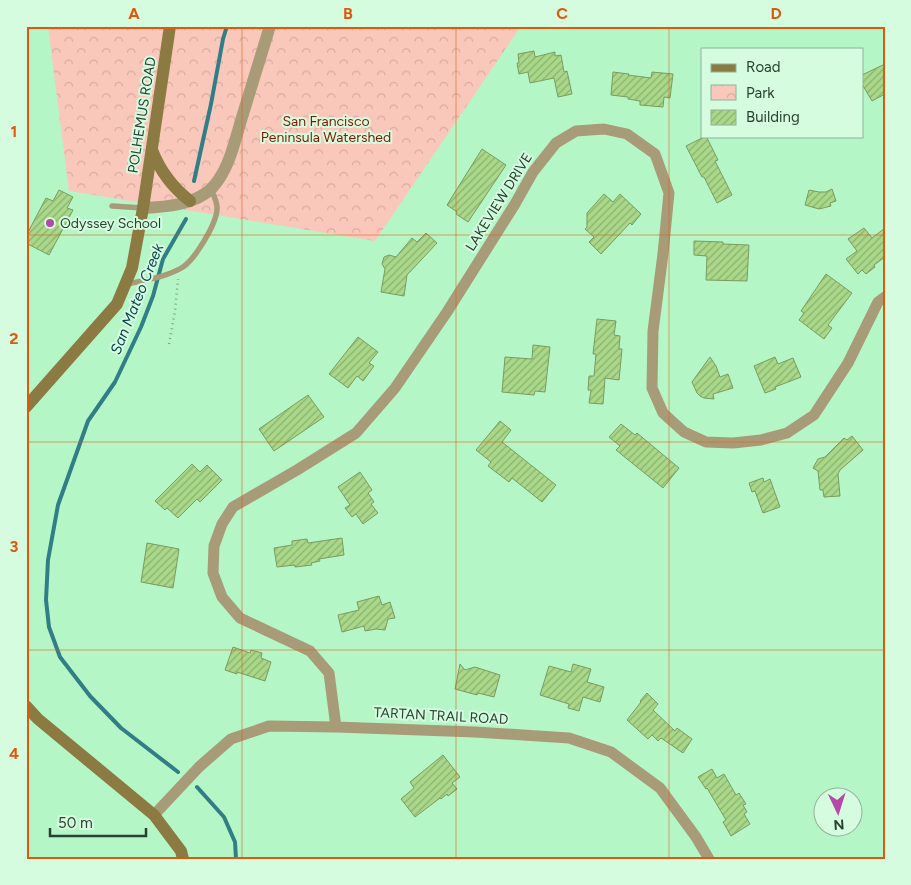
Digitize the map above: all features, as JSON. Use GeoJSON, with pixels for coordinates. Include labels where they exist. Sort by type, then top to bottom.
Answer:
{"type":"FeatureCollection","features":[{"type":"Feature","properties":{"kind":"main road","name":"POLHEMUS ROAD"},"geometry":{"type":"LineString","coordinates":[[26,407],[118,304],[126,284],[132,268],[143,208],[170,26]]}},
{"type":"Feature","properties":{"kind":"main road"},"geometry":{"type":"LineString","coordinates":[[152,149],[156,160],[167,178],[190,201]]}},
{"type":"Feature","properties":{"kind":"main road"},"geometry":{"type":"LineString","coordinates":[[26,706],[38,719],[154,814],[182,851],[182,859]]}},
{"type":"Feature","properties":{"kind":"street"},"geometry":{"type":"LineString","coordinates":[[143,208],[170,206],[190,201],[211,189],[224,171],[270,26]]}},
{"type":"Feature","properties":{"kind":"street","name":"LAKEVIEW DRIVE"},"geometry":{"type":"LineString","coordinates":[[336,727],[329,673],[310,651],[240,618],[222,597],[213,574],[214,546],[222,524],[233,507],[356,433],[395,388],[447,312],[533,172],[556,143],[576,132],[604,129],[627,134],[655,154],[669,192],[653,332],[652,388],[663,413],[684,432],[706,442],[733,443],[760,440],[787,432],[814,415],[848,363],[878,302],[885,297]]}},
{"type":"Feature","properties":{"kind":"street","name":"TARTAN TRAIL ROAD"},"geometry":{"type":"LineString","coordinates":[[154,814],[200,767],[231,739],[269,726],[475,732],[569,738],[611,752],[660,788],[710,859]]}},
{"type":"Feature","properties":{"kind":"lane"},"geometry":{"type":"LineString","coordinates":[[126,284],[168,274],[184,267],[194,257],[214,222],[217,207],[211,189]]}},
{"type":"Feature","properties":{"kind":"lane"},"geometry":{"type":"LineString","coordinates":[[112,206],[143,208]]}},
{"type":"Feature","properties":{"kind":"path"},"geometry":{"type":"LineString","coordinates":[[169,344],[175,311],[179,269]]}},
{"type":"Feature","properties":{"kind":"green space","name":"San Francisco Peninsula Watershed"},"geometry":{"type":"Polygon","coordinates":[[[48,26],[521,26],[375,241],[69,191],[48,26]]]}},
{"type":"Feature","properties":{"kind":"building"},"geometry":{"type":"Polygon","coordinates":[[[534,51],[535,57],[555,52],[555,56],[561,55],[564,72],[567,71],[572,94],[558,97],[554,78],[530,83],[528,72],[519,74],[518,54],[534,51]]]}},
{"type":"Feature","properties":{"kind":"building"},"geometry":{"type":"Polygon","coordinates":[[[885,64],[885,94],[872,101],[864,87],[864,74],[885,64]]]}},
{"type":"Feature","properties":{"kind":"building"},"geometry":{"type":"Polygon","coordinates":[[[613,72],[651,78],[652,72],[673,74],[670,98],[664,97],[663,107],[640,105],[640,101],[611,95],[613,72]]]}},
{"type":"Feature","properties":{"kind":"building"},"geometry":{"type":"Polygon","coordinates":[[[702,138],[707,138],[718,160],[715,161],[732,195],[717,203],[686,146],[702,138]]]}},
{"type":"Feature","properties":{"kind":"building"},"geometry":{"type":"Polygon","coordinates":[[[482,149],[506,165],[468,222],[447,205],[482,149]]]}},
{"type":"Feature","properties":{"kind":"building"},"geometry":{"type":"Polygon","coordinates":[[[832,189],[836,201],[830,203],[831,206],[819,209],[805,205],[809,190],[826,192],[832,189]]]}},
{"type":"Feature","properties":{"kind":"building","name":"Odyssey School"},"geometry":{"type":"Polygon","coordinates":[[[59,190],[73,197],[67,208],[73,210],[49,255],[26,243],[26,236],[46,198],[53,201],[59,190]]]}},
{"type":"Feature","properties":{"kind":"building"},"geometry":{"type":"Polygon","coordinates":[[[604,194],[613,202],[620,194],[641,214],[601,254],[589,242],[594,237],[585,229],[587,227],[587,213],[604,194]]]}},
{"type":"Feature","properties":{"kind":"building"},"geometry":{"type":"Polygon","coordinates":[[[864,228],[872,238],[885,228],[885,257],[866,274],[862,270],[858,274],[846,259],[857,251],[848,239],[864,228]]]}},
{"type":"Feature","properties":{"kind":"building"},"geometry":{"type":"Polygon","coordinates":[[[426,233],[437,243],[407,275],[404,296],[381,292],[385,269],[382,264],[384,257],[389,255],[396,257],[412,238],[417,242],[426,233]]]}},
{"type":"Feature","properties":{"kind":"building"},"geometry":{"type":"Polygon","coordinates":[[[694,241],[749,245],[747,281],[706,280],[707,256],[694,255],[694,241]]]}},
{"type":"Feature","properties":{"kind":"building"},"geometry":{"type":"Polygon","coordinates":[[[826,274],[852,293],[828,325],[832,328],[824,339],[799,320],[804,313],[801,311],[826,274]]]}},
{"type":"Feature","properties":{"kind":"building"},"geometry":{"type":"Polygon","coordinates":[[[597,319],[616,321],[614,335],[620,336],[619,349],[622,349],[619,380],[605,378],[603,404],[589,403],[591,390],[588,390],[589,376],[594,376],[596,354],[593,354],[597,319]]]}},
{"type":"Feature","properties":{"kind":"building"},"geometry":{"type":"Polygon","coordinates":[[[358,337],[378,352],[369,363],[374,366],[363,381],[357,376],[348,388],[329,374],[358,337]]]}},
{"type":"Feature","properties":{"kind":"building"},"geometry":{"type":"Polygon","coordinates":[[[533,345],[550,347],[545,392],[535,391],[534,395],[502,392],[505,357],[532,359],[533,345]]]}},
{"type":"Feature","properties":{"kind":"building"},"geometry":{"type":"Polygon","coordinates":[[[710,357],[720,377],[728,374],[733,388],[713,394],[714,399],[700,396],[692,382],[710,357]]]}},
{"type":"Feature","properties":{"kind":"building"},"geometry":{"type":"Polygon","coordinates":[[[775,357],[778,364],[793,358],[801,377],[765,393],[754,366],[775,357]]]}},
{"type":"Feature","properties":{"kind":"building"},"geometry":{"type":"Polygon","coordinates":[[[308,395],[324,417],[274,451],[259,429],[308,395]]]}},
{"type":"Feature","properties":{"kind":"building"},"geometry":{"type":"Polygon","coordinates":[[[500,421],[511,430],[502,442],[556,485],[542,502],[512,478],[509,482],[488,466],[491,462],[476,450],[500,421]]]}},
{"type":"Feature","properties":{"kind":"building"},"geometry":{"type":"Polygon","coordinates":[[[621,424],[635,435],[637,433],[679,468],[663,488],[616,450],[620,446],[609,437],[621,424]]]}},
{"type":"Feature","properties":{"kind":"building"},"geometry":{"type":"Polygon","coordinates":[[[852,436],[863,450],[840,470],[838,474],[840,496],[824,497],[823,490],[820,490],[818,471],[813,468],[818,459],[825,457],[844,438],[847,440],[852,436]]]}},
{"type":"Feature","properties":{"kind":"building"},"geometry":{"type":"Polygon","coordinates":[[[192,464],[200,472],[207,465],[222,480],[200,502],[197,499],[178,518],[167,508],[165,510],[155,501],[192,464]]]}},
{"type":"Feature","properties":{"kind":"building"},"geometry":{"type":"Polygon","coordinates":[[[360,472],[372,490],[368,493],[374,502],[371,504],[378,513],[363,524],[356,514],[352,517],[345,508],[350,505],[338,487],[360,472]]]}},
{"type":"Feature","properties":{"kind":"building"},"geometry":{"type":"Polygon","coordinates":[[[763,478],[764,482],[770,479],[780,507],[763,513],[755,491],[752,492],[749,483],[763,478]]]}},
{"type":"Feature","properties":{"kind":"building"},"geometry":{"type":"Polygon","coordinates":[[[342,538],[344,555],[319,559],[320,561],[311,563],[312,565],[277,567],[274,548],[292,545],[292,541],[307,539],[308,543],[342,538]]]}},
{"type":"Feature","properties":{"kind":"building"},"geometry":{"type":"Polygon","coordinates":[[[147,543],[179,549],[173,588],[141,582],[147,543]]]}},
{"type":"Feature","properties":{"kind":"building"},"geometry":{"type":"Polygon","coordinates":[[[379,596],[382,605],[390,602],[395,618],[388,619],[385,630],[365,631],[364,626],[342,632],[338,615],[359,610],[357,602],[379,596]]]}},
{"type":"Feature","properties":{"kind":"building"},"geometry":{"type":"Polygon","coordinates":[[[233,647],[250,653],[251,650],[262,653],[261,658],[271,662],[265,681],[225,670],[233,647]]]}},
{"type":"Feature","properties":{"kind":"building"},"geometry":{"type":"Polygon","coordinates":[[[460,664],[465,670],[475,667],[500,675],[494,697],[455,689],[460,664]]]}},
{"type":"Feature","properties":{"kind":"building"},"geometry":{"type":"Polygon","coordinates":[[[573,664],[591,669],[587,682],[604,687],[600,702],[583,697],[579,711],[568,708],[569,704],[540,695],[549,666],[571,672],[573,664]]]}},
{"type":"Feature","properties":{"kind":"building"},"geometry":{"type":"Polygon","coordinates":[[[647,693],[658,704],[653,710],[675,731],[677,728],[692,739],[683,753],[661,738],[658,741],[652,735],[648,739],[627,720],[647,693]]]}},
{"type":"Feature","properties":{"kind":"building"},"geometry":{"type":"Polygon","coordinates":[[[443,755],[460,777],[452,783],[457,789],[448,796],[447,794],[440,798],[415,817],[401,799],[414,788],[410,782],[443,755]]]}},
{"type":"Feature","properties":{"kind":"building"},"geometry":{"type":"Polygon","coordinates":[[[712,769],[717,778],[724,774],[736,795],[739,793],[746,804],[743,805],[747,812],[744,814],[750,824],[731,836],[723,822],[726,820],[707,788],[698,777],[712,769]]]}},
{"type":"Feature","properties":{"kind":"waterway","name":"San Mateo Creek"},"geometry":{"type":"LineString","coordinates":[[194,181],[227,26]]}},
{"type":"Feature","properties":{"kind":"waterway","name":"San Mateo Creek"},"geometry":{"type":"LineString","coordinates":[[178,772],[121,728],[90,696],[60,657],[49,627],[46,600],[48,560],[58,505],[88,421],[115,382],[141,327],[153,296],[163,259],[186,219]]}},
{"type":"Feature","properties":{"kind":"waterway","name":"San Mateo Creek"},"geometry":{"type":"LineString","coordinates":[[197,787],[224,817],[235,842],[236,859]]}},
{"type":"Feature","properties":{"kind":"place","name":"Odyssey School"},"geometry":{"type":"Point","coordinates":[50,223]}}]}
